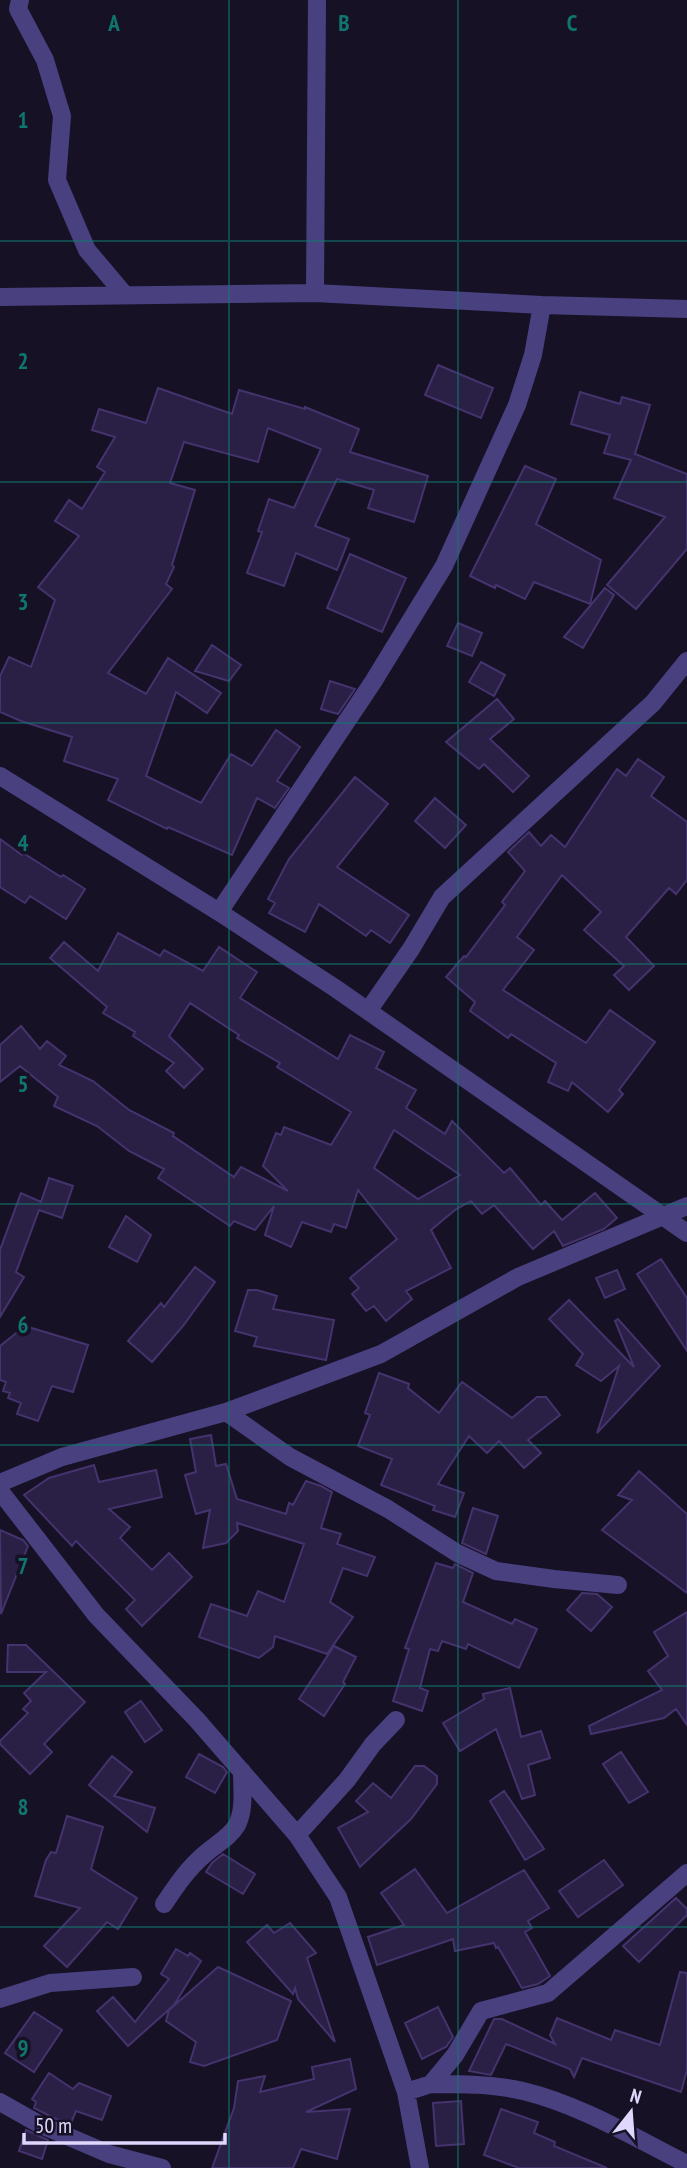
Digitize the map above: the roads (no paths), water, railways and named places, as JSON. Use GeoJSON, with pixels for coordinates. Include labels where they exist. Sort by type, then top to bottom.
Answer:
{"type":"FeatureCollection","features":[{"type":"Feature","properties":{"kind":"street"},"geometry":{"type":"LineString","coordinates":[[20,0],[18,9],[45,60],[62,116],[57,180],[87,250],[125,295]]}},
{"type":"Feature","properties":{"kind":"street"},"geometry":{"type":"LineString","coordinates":[[314,293],[317,0]]}},
{"type":"Feature","properties":{"kind":"street"},"geometry":{"type":"LineString","coordinates":[[0,297],[314,293],[542,305],[687,309]]}},
{"type":"Feature","properties":{"kind":"street"},"geometry":{"type":"LineString","coordinates":[[219,912],[373,682],[444,566],[517,405],[533,355],[542,305]]}},
{"type":"Feature","properties":{"kind":"street"},"geometry":{"type":"LineString","coordinates":[[368,1011],[411,949],[442,897],[653,703],[687,661]]}},
{"type":"Feature","properties":{"kind":"street"},"geometry":{"type":"LineString","coordinates":[[0,776],[219,912],[368,1011],[687,1233]]}},
{"type":"Feature","properties":{"kind":"street"},"geometry":{"type":"LineString","coordinates":[[0,1483],[62,1457],[226,1412],[381,1354],[518,1277],[687,1206]]}},
{"type":"Feature","properties":{"kind":"street"},"geometry":{"type":"LineString","coordinates":[[226,1412],[290,1457],[388,1509],[457,1553],[496,1571],[618,1585]]}},
{"type":"Feature","properties":{"kind":"street"},"geometry":{"type":"LineString","coordinates":[[0,1491],[96,1615],[197,1720],[298,1835],[338,1897],[406,2092],[420,2168]]}},
{"type":"Feature","properties":{"kind":"street"},"geometry":{"type":"LineString","coordinates":[[298,1835],[396,1720]]}},
{"type":"Feature","properties":{"kind":"street"},"geometry":{"type":"LineString","coordinates":[[164,1904],[178,1883],[204,1854],[223,1840],[236,1825],[242,1807],[242,1771]]}},
{"type":"Feature","properties":{"kind":"street"},"geometry":{"type":"LineString","coordinates":[[431,2084],[456,2055],[481,2011],[548,1993],[687,1873]]}},
{"type":"Feature","properties":{"kind":"street"},"geometry":{"type":"LineString","coordinates":[[0,1999],[50,1983],[133,1977]]}},
{"type":"Feature","properties":{"kind":"street"},"geometry":{"type":"LineString","coordinates":[[406,2092],[431,2084],[481,2085],[523,2091],[572,2108],[687,2164]]}},
{"type":"Feature","properties":{"kind":"street"},"geometry":{"type":"LineString","coordinates":[[0,2102],[39,2124],[109,2154],[162,2168]]}}]}
